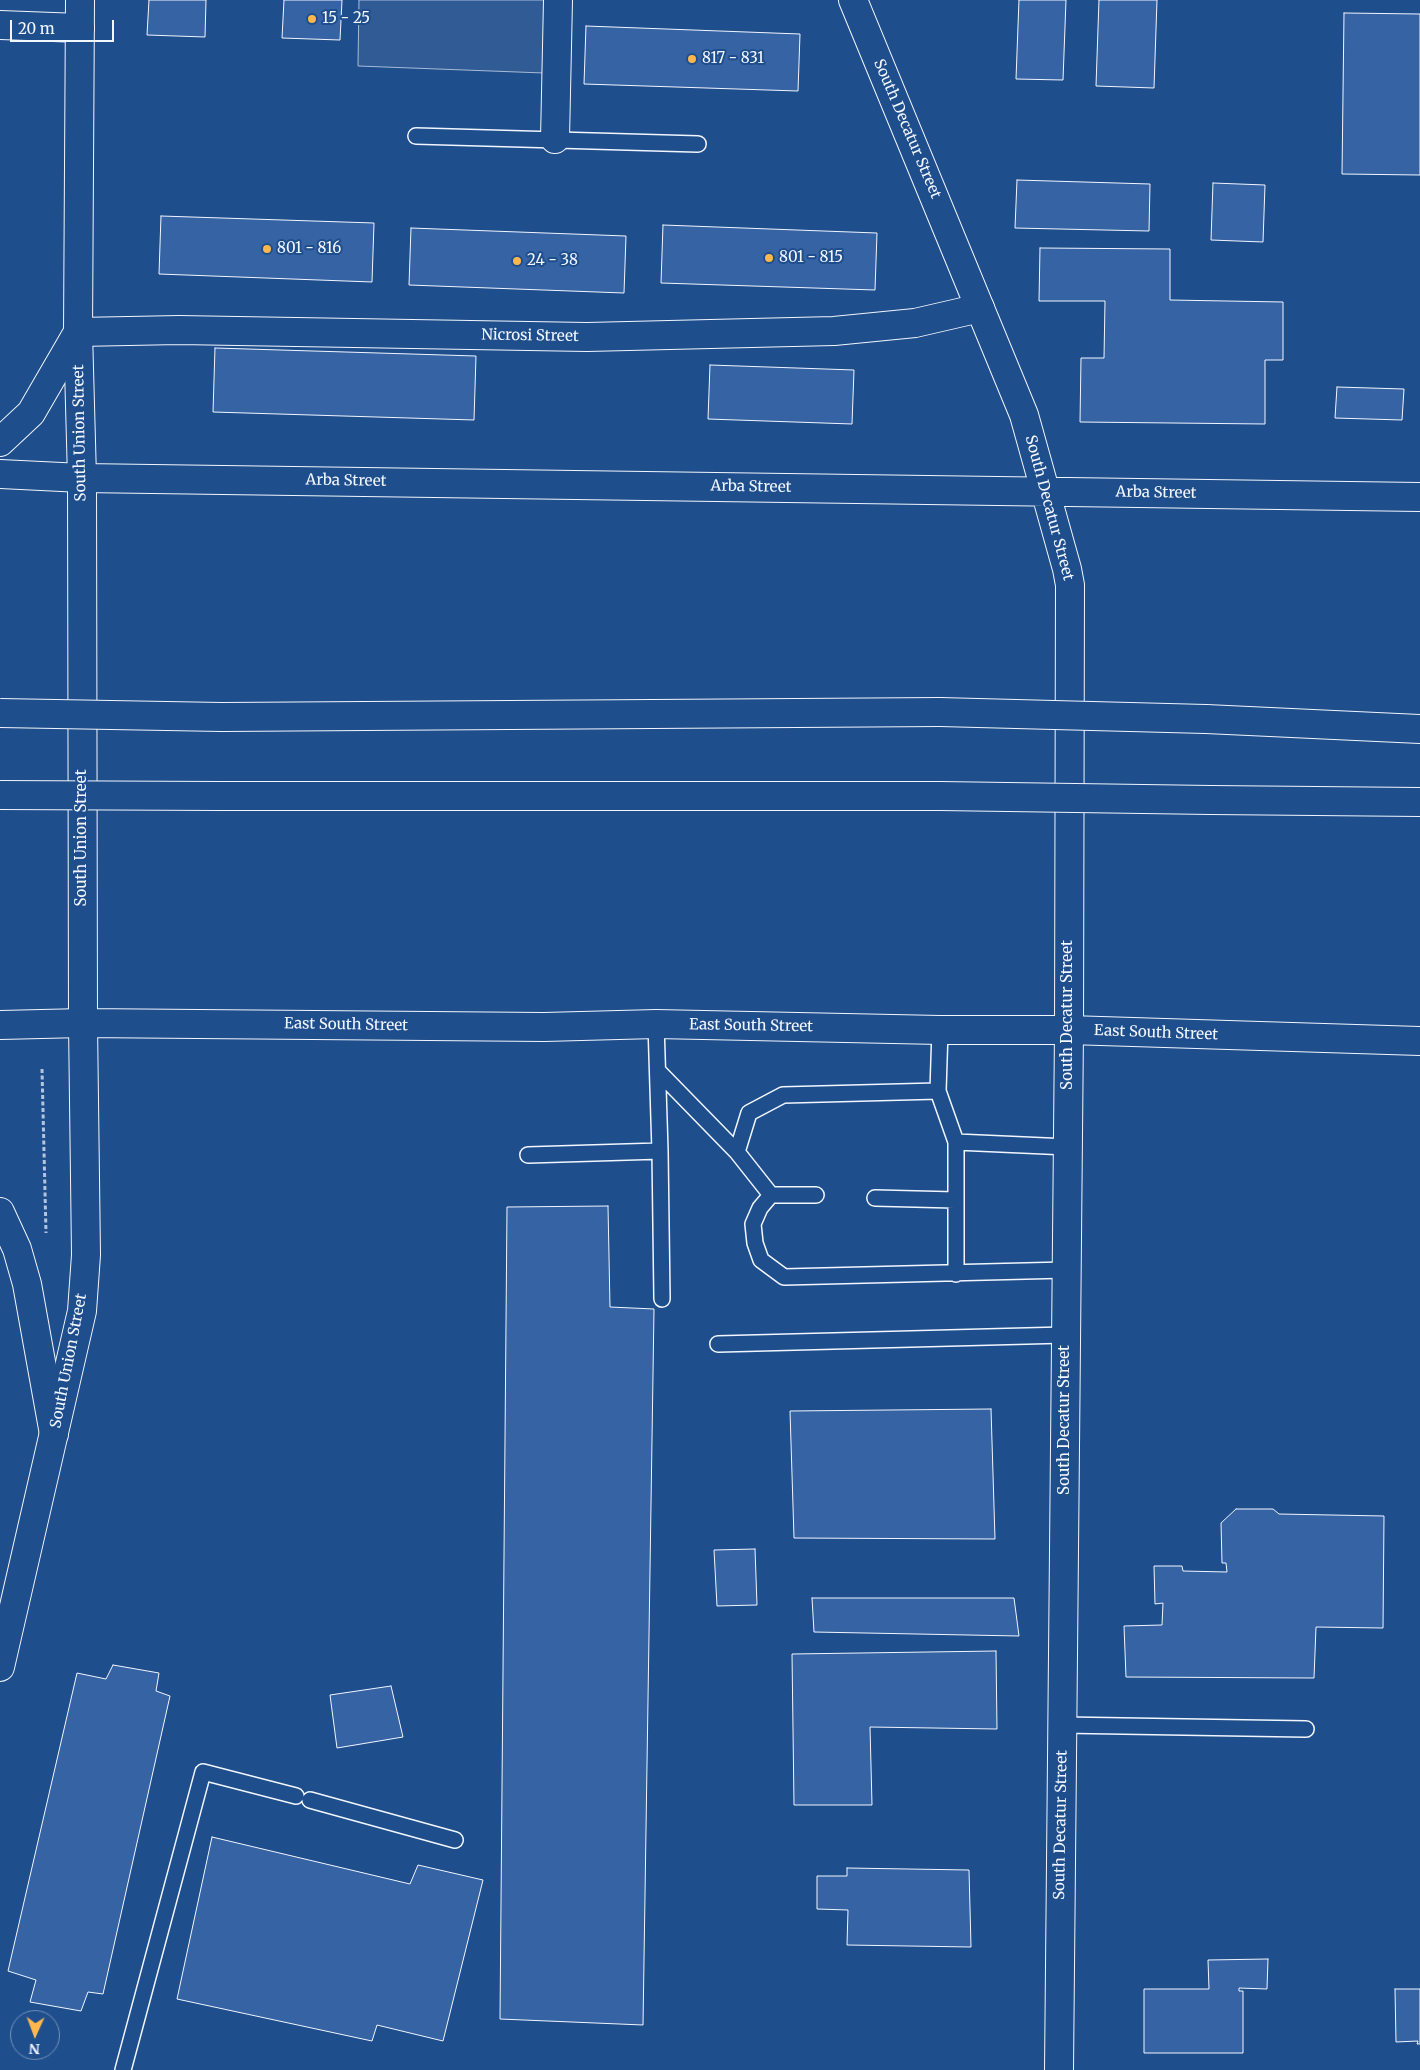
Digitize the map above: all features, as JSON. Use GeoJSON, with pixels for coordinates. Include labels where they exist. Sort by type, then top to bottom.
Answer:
{"type":"FeatureCollection","features":[{"type":"Feature","properties":{"kind":"main road","name":"South Union Street"},"geometry":{"type":"LineString","coordinates":[[0,1667],[82,1311],[86,1255],[83,1023],[82,478],[78,332],[80,0]]}},
{"type":"Feature","properties":{"kind":"main road"},"geometry":{"type":"LineString","coordinates":[[555,139],[558,0]]}},
{"type":"Feature","properties":{"kind":"main road","name":"South Decatur Street"},"geometry":{"type":"LineString","coordinates":[[853,0],[1024,415],[1067,568],[1070,585],[1069,1030],[1059,2070]]}},
{"type":"Feature","properties":{"kind":"main road"},"geometry":{"type":"LineString","coordinates":[[0,25],[80,28]]}},
{"type":"Feature","properties":{"kind":"main road","name":"Nicrosi Street"},"geometry":{"type":"LineString","coordinates":[[78,332],[179,330],[587,337],[834,331],[915,323],[980,308]]}},
{"type":"Feature","properties":{"kind":"main road"},"geometry":{"type":"LineString","coordinates":[[0,442],[31,413],[78,332]]}},
{"type":"Feature","properties":{"kind":"main road","name":"Arba Street"},"geometry":{"type":"LineString","coordinates":[[0,474],[82,478],[1420,497]]}},
{"type":"Feature","properties":{"kind":"main road"},"geometry":{"type":"LineString","coordinates":[[0,713],[222,717],[940,712],[1206,719],[1420,729]]}},
{"type":"Feature","properties":{"kind":"main road"},"geometry":{"type":"LineString","coordinates":[[0,795],[940,796],[1420,802]]}},
{"type":"Feature","properties":{"kind":"main road","name":"East South Street"},"geometry":{"type":"LineString","coordinates":[[0,1025],[83,1023],[544,1027],[656,1024],[940,1030],[1069,1030],[1420,1040]]}},
{"type":"Feature","properties":{"kind":"main road"},"geometry":{"type":"LineString","coordinates":[[0,1212],[17,1250],[27,1284],[54,1434]]}},
{"type":"Feature","properties":{"kind":"lane"},"geometry":{"type":"LineString","coordinates":[[416,136],[698,144]]}},
{"type":"Feature","properties":{"kind":"lane"},"geometry":{"type":"LineString","coordinates":[[656,1024],[662,1299]]}},
{"type":"Feature","properties":{"kind":"lane"},"geometry":{"type":"LineString","coordinates":[[940,1030],[938,1091],[956,1142],[956,1274]]}},
{"type":"Feature","properties":{"kind":"lane"},"geometry":{"type":"LineString","coordinates":[[658,1071],[737,1152],[771,1195]]}},
{"type":"Feature","properties":{"kind":"lane"},"geometry":{"type":"LineString","coordinates":[[737,1152],[749,1113],[783,1094],[938,1091]]}},
{"type":"Feature","properties":{"kind":"lane"},"geometry":{"type":"LineString","coordinates":[[956,1142],[1068,1147]]}},
{"type":"Feature","properties":{"kind":"lane"},"geometry":{"type":"LineString","coordinates":[[528,1155],[660,1151]]}},
{"type":"Feature","properties":{"kind":"lane"},"geometry":{"type":"LineString","coordinates":[[816,1195],[771,1195],[760,1208],[753,1224],[755,1243],[761,1260],[784,1277],[1066,1270]]}},
{"type":"Feature","properties":{"kind":"lane"},"geometry":{"type":"LineString","coordinates":[[875,1198],[955,1200]]}},
{"type":"Feature","properties":{"kind":"lane"},"geometry":{"type":"LineString","coordinates":[[718,1344],[1066,1334]]}},
{"type":"Feature","properties":{"kind":"lane"},"geometry":{"type":"LineString","coordinates":[[1062,1725],[1306,1729]]}},
{"type":"Feature","properties":{"kind":"lane"},"geometry":{"type":"LineString","coordinates":[[123,2070],[203,1772],[456,1840]]}},
{"type":"Feature","properties":{"kind":"path"},"geometry":{"type":"LineString","coordinates":[[42,1069],[46,1241]]}},
{"type":"Feature","properties":{"kind":"shaded area"},"geometry":{"type":"Polygon","coordinates":[[[359,0],[547,0],[544,73],[358,66],[359,0]]]}},
{"type":"Feature","properties":{"kind":"building"},"geometry":{"type":"Polygon","coordinates":[[[149,0],[206,0],[205,37],[147,35],[149,0]]]}},
{"type":"Feature","properties":{"kind":"building","name":"15 - 25"},"geometry":{"type":"Polygon","coordinates":[[[284,0],[342,0],[340,40],[282,38],[284,0]]]}},
{"type":"Feature","properties":{"kind":"building"},"geometry":{"type":"Polygon","coordinates":[[[1019,0],[1066,0],[1063,80],[1016,79],[1019,0]]]}},
{"type":"Feature","properties":{"kind":"building"},"geometry":{"type":"Polygon","coordinates":[[[1099,0],[1157,0],[1154,88],[1096,86],[1099,0]]]}},
{"type":"Feature","properties":{"kind":"building"},"geometry":{"type":"Polygon","coordinates":[[[1344,13],[1420,14],[1420,175],[1342,174],[1344,13]]]}},
{"type":"Feature","properties":{"kind":"building","name":"817 - 831"},"geometry":{"type":"Polygon","coordinates":[[[586,26],[800,34],[798,91],[584,84],[586,26]]]}},
{"type":"Feature","properties":{"kind":"building"},"geometry":{"type":"Polygon","coordinates":[[[1017,180],[1150,184],[1149,231],[1015,228],[1017,180]]]}},
{"type":"Feature","properties":{"kind":"building"},"geometry":{"type":"Polygon","coordinates":[[[1213,183],[1265,185],[1263,242],[1211,240],[1213,183]]]}},
{"type":"Feature","properties":{"kind":"building","name":"801 - 816"},"geometry":{"type":"Polygon","coordinates":[[[161,216],[374,223],[372,282],[159,274],[161,216]]]}},
{"type":"Feature","properties":{"kind":"building","name":"801 - 815"},"geometry":{"type":"Polygon","coordinates":[[[663,225],[877,233],[875,290],[661,283],[663,225]]]}},
{"type":"Feature","properties":{"kind":"building","name":"24 - 38"},"geometry":{"type":"Polygon","coordinates":[[[411,228],[626,236],[624,293],[409,285],[411,228]]]}},
{"type":"Feature","properties":{"kind":"building"},"geometry":{"type":"Polygon","coordinates":[[[1040,248],[1170,249],[1170,300],[1283,302],[1283,360],[1265,360],[1265,424],[1080,422],[1081,358],[1104,358],[1105,301],[1039,301],[1040,248]]]}},
{"type":"Feature","properties":{"kind":"building"},"geometry":{"type":"Polygon","coordinates":[[[215,348],[476,356],[474,420],[213,412],[215,348]]]}},
{"type":"Feature","properties":{"kind":"building"},"geometry":{"type":"Polygon","coordinates":[[[710,365],[854,370],[852,424],[708,419],[710,365]]]}},
{"type":"Feature","properties":{"kind":"building"},"geometry":{"type":"Polygon","coordinates":[[[1337,387],[1404,389],[1402,420],[1335,418],[1337,387]]]}},
{"type":"Feature","properties":{"kind":"building"},"geometry":{"type":"Polygon","coordinates":[[[608,1206],[610,1307],[654,1309],[643,2025],[500,2019],[507,1207],[608,1206]]]}},
{"type":"Feature","properties":{"kind":"building"},"geometry":{"type":"Polygon","coordinates":[[[991,1409],[995,1539],[794,1538],[790,1411],[991,1409]]]}},
{"type":"Feature","properties":{"kind":"building"},"geometry":{"type":"Polygon","coordinates":[[[1236,1509],[1273,1509],[1279,1514],[1384,1516],[1383,1628],[1316,1627],[1314,1678],[1126,1677],[1124,1626],[1162,1625],[1163,1603],[1155,1604],[1154,1566],[1182,1566],[1183,1571],[1227,1572],[1226,1563],[1222,1563],[1221,1523],[1236,1509]]]}},
{"type":"Feature","properties":{"kind":"building"},"geometry":{"type":"Polygon","coordinates":[[[755,1549],[757,1605],[717,1606],[714,1550],[755,1549]]]}},
{"type":"Feature","properties":{"kind":"building"},"geometry":{"type":"Polygon","coordinates":[[[812,1598],[1014,1598],[1019,1636],[814,1632],[812,1598]]]}},
{"type":"Feature","properties":{"kind":"building"},"geometry":{"type":"Polygon","coordinates":[[[996,1651],[997,1729],[870,1727],[872,1805],[794,1805],[792,1654],[996,1651]]]}},
{"type":"Feature","properties":{"kind":"building"},"geometry":{"type":"Polygon","coordinates":[[[113,1665],[159,1673],[156,1691],[170,1696],[103,1994],[88,1992],[81,2011],[30,2002],[36,1980],[8,1971],[77,1673],[106,1679],[113,1665]]]}},
{"type":"Feature","properties":{"kind":"building"},"geometry":{"type":"Polygon","coordinates":[[[391,1686],[403,1737],[337,1748],[330,1695],[391,1686]]]}},
{"type":"Feature","properties":{"kind":"building"},"geometry":{"type":"Polygon","coordinates":[[[212,1837],[410,1884],[418,1865],[483,1880],[443,2041],[377,2025],[372,2041],[177,1999],[212,1837]]]}},
{"type":"Feature","properties":{"kind":"building"},"geometry":{"type":"Polygon","coordinates":[[[847,1868],[969,1870],[971,1947],[847,1945],[848,1910],[817,1909],[817,1876],[847,1876],[847,1868]]]}},
{"type":"Feature","properties":{"kind":"building"},"geometry":{"type":"Polygon","coordinates":[[[1268,1959],[1267,1989],[1239,1988],[1239,1991],[1243,1991],[1243,2053],[1144,2053],[1144,1989],[1209,1989],[1208,1960],[1268,1959]]]}},
{"type":"Feature","properties":{"kind":"building"},"geometry":{"type":"Polygon","coordinates":[[[1395,1989],[1420,1989],[1420,2044],[1417,2044],[1418,2041],[1396,2042],[1395,1989]]]}},
{"type":"Feature","properties":{"kind":"place","name":"15 - 25"},"geometry":{"type":"Point","coordinates":[312,19]}},
{"type":"Feature","properties":{"kind":"place","name":"817 - 831"},"geometry":{"type":"Point","coordinates":[692,59]}},
{"type":"Feature","properties":{"kind":"place","name":"801 - 816"},"geometry":{"type":"Point","coordinates":[267,249]}},
{"type":"Feature","properties":{"kind":"place","name":"801 - 815"},"geometry":{"type":"Point","coordinates":[769,258]}},
{"type":"Feature","properties":{"kind":"place","name":"24 - 38"},"geometry":{"type":"Point","coordinates":[517,261]}}]}
